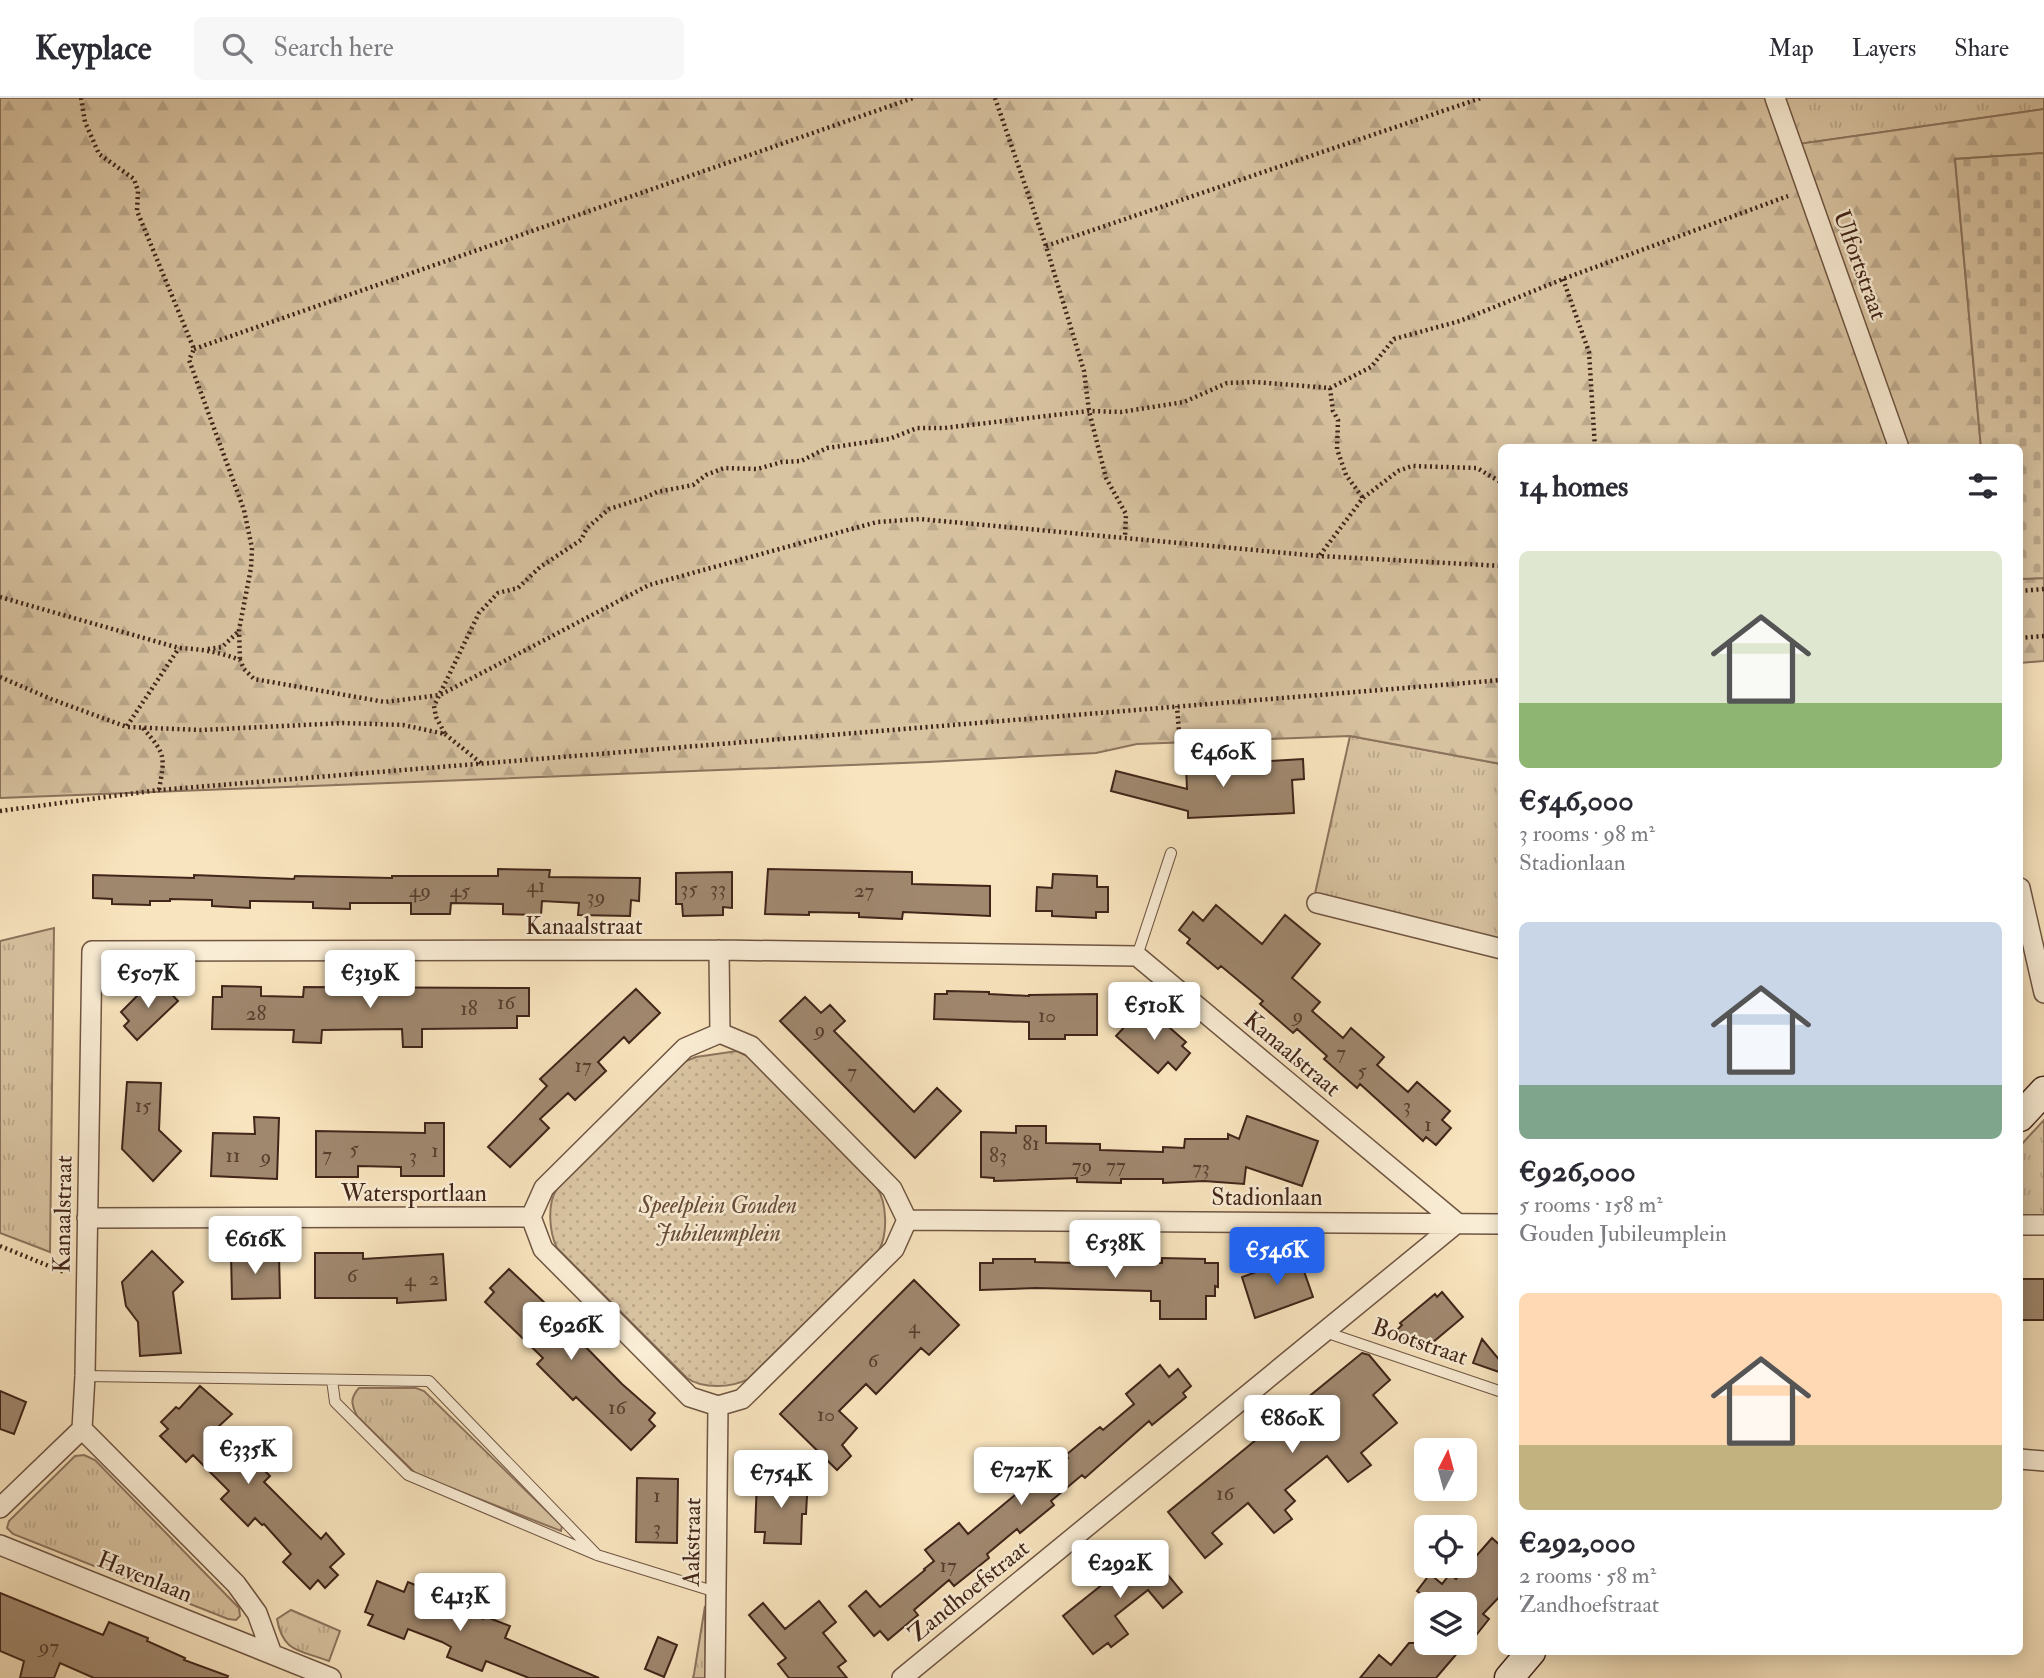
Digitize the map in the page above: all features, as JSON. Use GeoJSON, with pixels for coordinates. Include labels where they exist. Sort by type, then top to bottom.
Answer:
{"type":"FeatureCollection","features":[{"type":"Feature","properties":{"kind":"street","name":"Ulfortstraat"},"geometry":{"type":"LineString","coordinates":[[1775,98],[1898,444]]}},
{"type":"Feature","properties":{"kind":"street"},"geometry":{"type":"LineString","coordinates":[[2023,901],[2044,993]]}},
{"type":"Feature","properties":{"kind":"street"},"geometry":{"type":"LineString","coordinates":[[1317,903],[1498,948]]}},
{"type":"Feature","properties":{"kind":"street","name":"Kanaalstraat"},"geometry":{"type":"LineString","coordinates":[[82,1429],[92,951],[719,950],[1138,956],[1457,1223]]}},
{"type":"Feature","properties":{"kind":"street"},"geometry":{"type":"LineString","coordinates":[[719,950],[720,1033]]}},
{"type":"Feature","properties":{"kind":"street"},"geometry":{"type":"LineString","coordinates":[[720,1033],[751,1046],[892,1189],[907,1220],[894,1249],[837,1307],[742,1399],[718,1406],[690,1397],[572,1279],[543,1249],[531,1217],[544,1188],[685,1048],[720,1033]]}},
{"type":"Feature","properties":{"kind":"street","name":"Watersportlaan"},"geometry":{"type":"LineString","coordinates":[[87,1218],[531,1217]]}},
{"type":"Feature","properties":{"kind":"street","name":"Stadionlaan"},"geometry":{"type":"LineString","coordinates":[[907,1220],[1498,1224]]}},
{"type":"Feature","properties":{"kind":"street","name":"Zandhoefstraat"},"geometry":{"type":"LineString","coordinates":[[902,1678],[1457,1223]]}},
{"type":"Feature","properties":{"kind":"street"},"geometry":{"type":"LineString","coordinates":[[2023,1225],[2044,1226]]}},
{"type":"Feature","properties":{"kind":"street","name":"Aakstraat"},"geometry":{"type":"LineString","coordinates":[[715,1678],[718,1406]]}},
{"type":"Feature","properties":{"kind":"street"},"geometry":{"type":"LineString","coordinates":[[0,1508],[82,1429]]}},
{"type":"Feature","properties":{"kind":"street","name":"Havenlaan"},"geometry":{"type":"LineString","coordinates":[[82,1429],[236,1584],[257,1614],[272,1654]]}},
{"type":"Feature","properties":{"kind":"street"},"geometry":{"type":"LineString","coordinates":[[2023,1459],[2044,1461]]}},
{"type":"Feature","properties":{"kind":"street","name":"Havenlaan"},"geometry":{"type":"LineString","coordinates":[[0,1545],[331,1678]]}},
{"type":"Feature","properties":{"kind":"street"},"geometry":{"type":"LineString","coordinates":[[1509,1678],[1528,1655]]}},
{"type":"Feature","properties":{"kind":"lane"},"geometry":{"type":"LineString","coordinates":[[1138,956],[1171,853]]}},
{"type":"Feature","properties":{"kind":"lane","name":"Bootstraat"},"geometry":{"type":"LineString","coordinates":[[1325,1332],[1498,1391]]}},
{"type":"Feature","properties":{"kind":"lane"},"geometry":{"type":"LineString","coordinates":[[85,1376],[429,1381],[597,1555]]}},
{"type":"Feature","properties":{"kind":"lane"},"geometry":{"type":"LineString","coordinates":[[332,1380],[335,1402],[408,1475],[597,1555],[716,1592]]}},
{"type":"Feature","properties":{"kind":"path"},"geometry":{"type":"LineString","coordinates":[[80,98],[85,122],[99,154],[134,179],[138,191],[136,211],[194,349]]}},
{"type":"Feature","properties":{"kind":"path"},"geometry":{"type":"LineString","coordinates":[[913,98],[194,349],[189,360],[244,510],[251,548],[251,568],[239,630],[240,660],[244,669],[254,679],[385,702],[440,695],[649,585],[877,522],[920,519],[1319,556],[1498,566]]}},
{"type":"Feature","properties":{"kind":"path"},"geometry":{"type":"LineString","coordinates":[[995,98],[1046,246],[1084,372],[1089,411],[1106,478],[1126,514],[1125,538]]}},
{"type":"Feature","properties":{"kind":"path"},"geometry":{"type":"LineString","coordinates":[[1046,246],[1481,98]]}},
{"type":"Feature","properties":{"kind":"path"},"geometry":{"type":"LineString","coordinates":[[482,764],[446,734],[436,716],[434,706],[479,612],[498,593],[518,588],[540,566],[581,540],[587,528],[609,509],[644,499],[657,492],[693,485],[706,475],[724,468],[757,469],[782,462],[800,461],[827,448],[889,439],[916,429],[1089,411],[1121,412],[1184,402],[1227,383],[1255,382],[1330,388],[1371,367],[1394,339],[1460,321],[1563,279],[1807,190]]}},
{"type":"Feature","properties":{"kind":"path"},"geometry":{"type":"LineString","coordinates":[[1563,279],[1589,352],[1595,444]]}},
{"type":"Feature","properties":{"kind":"path"},"geometry":{"type":"LineString","coordinates":[[1330,388],[1333,411],[1338,420],[1336,449],[1346,475],[1363,498]]}},
{"type":"Feature","properties":{"kind":"path"},"geometry":{"type":"LineString","coordinates":[[1319,556],[1363,498],[1398,471],[1412,466],[1477,468],[1498,481]]}},
{"type":"Feature","properties":{"kind":"path"},"geometry":{"type":"LineString","coordinates":[[2023,591],[2044,589]]}},
{"type":"Feature","properties":{"kind":"path"},"geometry":{"type":"LineString","coordinates":[[0,597],[179,648],[222,647],[239,630]]}},
{"type":"Feature","properties":{"kind":"path"},"geometry":{"type":"LineString","coordinates":[[2023,638],[2044,636]]}},
{"type":"Feature","properties":{"kind":"path"},"geometry":{"type":"LineString","coordinates":[[127,727],[179,648]]}},
{"type":"Feature","properties":{"kind":"path"},"geometry":{"type":"LineString","coordinates":[[203,649],[240,660]]}},
{"type":"Feature","properties":{"kind":"path"},"geometry":{"type":"LineString","coordinates":[[0,677],[127,727],[201,730],[344,723],[403,725],[446,734]]}},
{"type":"Feature","properties":{"kind":"path"},"geometry":{"type":"LineString","coordinates":[[0,811],[159,790],[1498,680]]}},
{"type":"Feature","properties":{"kind":"path"},"geometry":{"type":"LineString","coordinates":[[1177,706],[1181,758],[1177,759]]}},
{"type":"Feature","properties":{"kind":"path"},"geometry":{"type":"LineString","coordinates":[[142,727],[161,749],[164,761],[159,790]]}},
{"type":"Feature","properties":{"kind":"path"},"geometry":{"type":"LineString","coordinates":[[0,1246],[86,1281]]}},
{"type":"Feature","properties":{"kind":"green space"},"geometry":{"type":"Polygon","coordinates":[[[0,98],[1783,98],[1799,144],[2044,109],[2044,153],[1955,159],[1981,444],[1498,444],[1498,763],[1350,736],[1137,744],[1096,753],[928,762],[0,798],[0,98]]]}},
{"type":"Feature","properties":{"kind":"green space"},"geometry":{"type":"Polygon","coordinates":[[[1783,98],[2044,98],[2044,109],[1799,144],[1783,98]]]}},
{"type":"Feature","properties":{"kind":"green space"},"geometry":{"type":"Polygon","coordinates":[[[2044,153],[2044,578],[2023,579],[2023,444],[1981,444],[1955,159],[2044,153]]]}},
{"type":"Feature","properties":{"kind":"green space"},"geometry":{"type":"Polygon","coordinates":[[[2044,578],[2044,661],[2023,663],[2023,579],[2044,578]]]}},
{"type":"Feature","properties":{"kind":"green space"},"geometry":{"type":"Polygon","coordinates":[[[1350,736],[1498,763],[1498,940],[1314,898],[1350,736]]]}},
{"type":"Feature","properties":{"kind":"green space"},"geometry":{"type":"Polygon","coordinates":[[[54,928],[50,1252],[0,1233],[0,941],[54,928]]]}},
{"type":"Feature","properties":{"kind":"green space","name":"Speelplein Gouden Jubileumplein"},"geometry":{"type":"Polygon","coordinates":[[[737,1051],[747,1056],[877,1188],[883,1202],[885,1227],[879,1250],[748,1379],[734,1384],[709,1386],[687,1378],[557,1248],[550,1210],[557,1189],[686,1061],[737,1051]]]}},
{"type":"Feature","properties":{"kind":"green space"},"geometry":{"type":"Polygon","coordinates":[[[2044,1120],[2044,1215],[2023,1215],[2023,1143],[2044,1120]]]}},
{"type":"Feature","properties":{"kind":"green space"},"geometry":{"type":"Polygon","coordinates":[[[359,1388],[416,1388],[424,1391],[562,1526],[561,1531],[416,1474],[357,1416],[352,1401],[359,1388]]]}},
{"type":"Feature","properties":{"kind":"green space"},"geometry":{"type":"Polygon","coordinates":[[[84,1455],[95,1460],[239,1608],[240,1616],[236,1620],[13,1534],[7,1528],[9,1521],[75,1456],[84,1455]]]}},
{"type":"Feature","properties":{"kind":"green space"},"geometry":{"type":"Polygon","coordinates":[[[705,1606],[706,1678],[693,1678],[694,1674],[705,1606]]]}},
{"type":"Feature","properties":{"kind":"green space"},"geometry":{"type":"Polygon","coordinates":[[[291,1610],[340,1631],[329,1661],[301,1652],[288,1644],[277,1619],[291,1610]]]}},
{"type":"Feature","properties":{"kind":"building"},"geometry":{"type":"Polygon","coordinates":[[[1303,759],[1304,779],[1292,780],[1294,813],[1188,818],[1188,811],[1111,791],[1116,771],[1187,789],[1186,766],[1303,759]]]}},
{"type":"Feature","properties":{"kind":"building"},"geometry":{"type":"Polygon","coordinates":[[[498,869],[550,870],[549,877],[640,878],[639,901],[631,900],[630,916],[578,915],[579,903],[542,901],[541,915],[503,914],[503,904],[451,903],[450,914],[411,914],[411,903],[350,903],[350,909],[313,908],[313,902],[250,901],[250,908],[212,906],[212,900],[170,899],[150,901],[150,905],[112,904],[112,899],[93,898],[93,875],[392,878],[498,876],[498,869]]]}},
{"type":"Feature","properties":{"kind":"building"},"geometry":{"type":"Polygon","coordinates":[[[768,869],[912,872],[912,884],[990,886],[990,916],[903,912],[902,919],[859,917],[859,913],[765,914],[768,869]]]}},
{"type":"Feature","properties":{"kind":"building"},"geometry":{"type":"Polygon","coordinates":[[[732,872],[732,908],[723,907],[723,915],[683,916],[682,904],[676,904],[676,873],[732,872]]]}},
{"type":"Feature","properties":{"kind":"building"},"geometry":{"type":"Polygon","coordinates":[[[1053,874],[1097,876],[1097,887],[1108,887],[1108,912],[1096,912],[1096,918],[1052,916],[1052,911],[1036,911],[1037,887],[1052,888],[1053,874]]]}},
{"type":"Feature","properties":{"kind":"building"},"geometry":{"type":"Polygon","coordinates":[[[1216,905],[1262,944],[1285,915],[1320,944],[1292,978],[1320,1002],[1312,1011],[1343,1038],[1351,1028],[1384,1057],[1377,1065],[1408,1092],[1417,1082],[1450,1111],[1442,1120],[1451,1128],[1436,1145],[1426,1137],[1423,1141],[1360,1084],[1357,1088],[1324,1059],[1327,1056],[1297,1029],[1293,1033],[1260,1004],[1263,1001],[1221,966],[1218,969],[1187,943],[1190,939],[1179,930],[1193,912],[1203,921],[1216,905]]]}},
{"type":"Feature","properties":{"kind":"building"},"geometry":{"type":"Polygon","coordinates":[[[149,984],[156,992],[163,985],[178,1001],[137,1040],[124,1026],[129,1021],[121,1012],[149,984]]]}},
{"type":"Feature","properties":{"kind":"building"},"geometry":{"type":"Polygon","coordinates":[[[222,986],[261,987],[261,996],[303,997],[304,987],[529,988],[529,1016],[517,1016],[517,1028],[422,1029],[422,1047],[403,1047],[402,1029],[322,1030],[321,1043],[293,1042],[294,1030],[212,1029],[213,997],[222,997],[222,986]]]}},
{"type":"Feature","properties":{"kind":"building"},"geometry":{"type":"Polygon","coordinates":[[[636,989],[660,1013],[629,1043],[624,1037],[598,1062],[606,1071],[575,1100],[568,1093],[540,1119],[549,1128],[510,1167],[488,1147],[547,1086],[540,1079],[636,989]]]}},
{"type":"Feature","properties":{"kind":"building"},"geometry":{"type":"Polygon","coordinates":[[[947,991],[1029,996],[1097,994],[1097,1035],[1065,1035],[1065,1039],[1029,1039],[1029,1022],[934,1019],[935,994],[947,994],[947,991]]]}},
{"type":"Feature","properties":{"kind":"building"},"geometry":{"type":"Polygon","coordinates":[[[805,997],[821,1013],[830,1005],[845,1021],[834,1031],[914,1112],[937,1088],[961,1111],[915,1158],[780,1021],[805,997]]]}},
{"type":"Feature","properties":{"kind":"building"},"geometry":{"type":"Polygon","coordinates":[[[1140,1010],[1149,1018],[1153,1013],[1186,1042],[1182,1046],[1190,1053],[1176,1070],[1168,1062],[1158,1073],[1116,1036],[1140,1010]]]}},
{"type":"Feature","properties":{"kind":"building"},"geometry":{"type":"Polygon","coordinates":[[[127,1082],[161,1083],[159,1130],[181,1151],[153,1181],[122,1149],[127,1082]]]}},
{"type":"Feature","properties":{"kind":"building"},"geometry":{"type":"Polygon","coordinates":[[[1247,1116],[1318,1141],[1302,1186],[1246,1167],[1244,1184],[1204,1181],[1163,1183],[1163,1179],[1121,1179],[1121,1183],[1077,1182],[1077,1178],[994,1181],[994,1178],[981,1177],[981,1132],[1016,1133],[1016,1126],[1046,1126],[1046,1143],[1100,1144],[1100,1150],[1163,1152],[1163,1147],[1184,1148],[1185,1139],[1228,1139],[1228,1134],[1239,1139],[1247,1116]]]}},
{"type":"Feature","properties":{"kind":"building"},"geometry":{"type":"Polygon","coordinates":[[[254,1117],[279,1118],[277,1179],[211,1176],[213,1133],[255,1134],[254,1117]]]}},
{"type":"Feature","properties":{"kind":"building"},"geometry":{"type":"Polygon","coordinates":[[[425,1123],[444,1123],[444,1176],[401,1176],[401,1167],[358,1166],[358,1177],[316,1177],[316,1131],[425,1133],[425,1123]]]}},
{"type":"Feature","properties":{"kind":"building"},"geometry":{"type":"Polygon","coordinates":[[[152,1251],[183,1282],[173,1292],[181,1353],[140,1356],[138,1322],[126,1306],[122,1282],[152,1251]]]}},
{"type":"Feature","properties":{"kind":"building"},"geometry":{"type":"Polygon","coordinates":[[[315,1253],[363,1253],[363,1259],[443,1254],[446,1300],[397,1303],[397,1298],[315,1298],[315,1253]]]}},
{"type":"Feature","properties":{"kind":"building"},"geometry":{"type":"Polygon","coordinates":[[[231,1254],[279,1254],[280,1298],[232,1299],[231,1254]]]}},
{"type":"Feature","properties":{"kind":"building"},"geometry":{"type":"Polygon","coordinates":[[[1299,1257],[1313,1297],[1255,1318],[1242,1277],[1299,1257]]]}},
{"type":"Feature","properties":{"kind":"building"},"geometry":{"type":"Polygon","coordinates":[[[1077,1258],[1121,1258],[1120,1263],[1162,1263],[1162,1258],[1205,1259],[1205,1263],[1218,1263],[1218,1287],[1215,1286],[1215,1296],[1206,1296],[1206,1319],[1160,1319],[1160,1301],[1151,1301],[1151,1291],[1036,1288],[980,1290],[980,1263],[993,1263],[993,1259],[1035,1259],[1035,1262],[1077,1263],[1077,1258]]]}},
{"type":"Feature","properties":{"kind":"building"},"geometry":{"type":"Polygon","coordinates":[[[509,1269],[547,1305],[540,1312],[565,1336],[570,1331],[655,1413],[649,1420],[655,1426],[631,1450],[576,1397],[573,1400],[537,1364],[543,1358],[485,1302],[494,1292],[490,1288],[509,1269]]]}},
{"type":"Feature","properties":{"kind":"building"},"geometry":{"type":"Polygon","coordinates":[[[2023,1279],[2044,1279],[2044,1320],[2023,1320],[2023,1279]]]}},
{"type":"Feature","properties":{"kind":"building"},"geometry":{"type":"Polygon","coordinates":[[[914,1280],[959,1325],[929,1355],[921,1348],[876,1394],[866,1384],[839,1411],[857,1428],[842,1445],[851,1456],[837,1470],[780,1414],[914,1280]]]}},
{"type":"Feature","properties":{"kind":"building"},"geometry":{"type":"Polygon","coordinates":[[[1442,1292],[1463,1317],[1426,1348],[1419,1339],[1411,1346],[1397,1330],[1402,1325],[1400,1323],[1435,1294],[1437,1297],[1442,1292]]]}},
{"type":"Feature","properties":{"kind":"building"},"geometry":{"type":"Polygon","coordinates":[[[1482,1339],[1498,1358],[1498,1372],[1473,1363],[1482,1339]]]}},
{"type":"Feature","properties":{"kind":"building"},"geometry":{"type":"Polygon","coordinates":[[[1362,1353],[1369,1355],[1390,1380],[1373,1395],[1397,1423],[1361,1453],[1371,1465],[1348,1482],[1327,1456],[1285,1490],[1295,1501],[1285,1510],[1292,1519],[1274,1533],[1248,1503],[1212,1533],[1222,1544],[1205,1558],[1168,1512],[1362,1353]]]}},
{"type":"Feature","properties":{"kind":"building"},"geometry":{"type":"Polygon","coordinates":[[[1160,1365],[1169,1377],[1178,1369],[1191,1386],[1183,1393],[1186,1397],[1152,1425],[1149,1421],[1085,1478],[1082,1475],[1051,1501],[1054,1505],[1020,1533],[1017,1529],[987,1554],[989,1558],[954,1586],[949,1580],[914,1610],[918,1615],[888,1640],[880,1631],[874,1636],[849,1606],[866,1591],[880,1607],[934,1561],[925,1550],[959,1523],[968,1534],[1033,1480],[1036,1484],[1096,1430],[1100,1427],[1103,1430],[1134,1404],[1126,1394],[1160,1365]]]}},
{"type":"Feature","properties":{"kind":"building"},"geometry":{"type":"Polygon","coordinates":[[[200,1386],[232,1414],[218,1427],[248,1459],[251,1457],[270,1476],[264,1482],[321,1539],[326,1533],[344,1554],[330,1567],[338,1575],[325,1588],[318,1580],[310,1589],[283,1562],[291,1554],[264,1524],[255,1518],[248,1526],[221,1499],[229,1491],[193,1455],[186,1462],[160,1436],[168,1429],[161,1422],[176,1407],[179,1409],[200,1386]]]}},
{"type":"Feature","properties":{"kind":"building"},"geometry":{"type":"Polygon","coordinates":[[[0,1391],[26,1402],[14,1434],[0,1429],[0,1391]]]}},
{"type":"Feature","properties":{"kind":"building"},"geometry":{"type":"Polygon","coordinates":[[[783,1477],[808,1478],[806,1514],[802,1514],[801,1544],[764,1543],[765,1532],[755,1532],[757,1480],[783,1481],[783,1477]]]}},
{"type":"Feature","properties":{"kind":"building"},"geometry":{"type":"Polygon","coordinates":[[[637,1478],[678,1479],[677,1543],[636,1542],[637,1478]]]}},
{"type":"Feature","properties":{"kind":"building"},"geometry":{"type":"Polygon","coordinates":[[[1492,1538],[1498,1543],[1498,1598],[1483,1614],[1489,1619],[1477,1634],[1477,1592],[1417,1591],[1427,1578],[1435,1578],[1442,1584],[1447,1578],[1477,1578],[1477,1555],[1492,1538]]]}},
{"type":"Feature","properties":{"kind":"building"},"geometry":{"type":"Polygon","coordinates":[[[1145,1547],[1182,1592],[1163,1608],[1148,1590],[1115,1616],[1128,1634],[1111,1647],[1108,1643],[1093,1654],[1063,1616],[1145,1547]]]}},
{"type":"Feature","properties":{"kind":"building"},"geometry":{"type":"Polygon","coordinates":[[[377,1581],[404,1592],[408,1582],[433,1592],[430,1597],[483,1619],[484,1616],[510,1626],[505,1638],[599,1678],[529,1678],[486,1661],[482,1671],[447,1657],[451,1647],[442,1642],[408,1629],[404,1639],[368,1625],[373,1615],[365,1612],[377,1581]]]}},
{"type":"Feature","properties":{"kind":"building"},"geometry":{"type":"Polygon","coordinates":[[[0,1593],[103,1635],[109,1622],[148,1638],[147,1641],[185,1658],[184,1660],[228,1676],[94,1678],[60,1663],[54,1678],[20,1678],[24,1661],[0,1651],[0,1593]]]}},
{"type":"Feature","properties":{"kind":"building"},"geometry":{"type":"Polygon","coordinates":[[[819,1601],[836,1622],[823,1633],[846,1661],[838,1667],[847,1678],[789,1678],[778,1664],[786,1658],[749,1615],[763,1603],[785,1629],[819,1601]]]}},
{"type":"Feature","properties":{"kind":"building"},"geometry":{"type":"Polygon","coordinates":[[[658,1637],[677,1645],[664,1677],[645,1669],[658,1637]]]}},
{"type":"Feature","properties":{"kind":"building"},"geometry":{"type":"Polygon","coordinates":[[[1409,1643],[1414,1643],[1414,1655],[1456,1655],[1436,1678],[1360,1678],[1379,1655],[1391,1665],[1409,1643]]]}}]}
